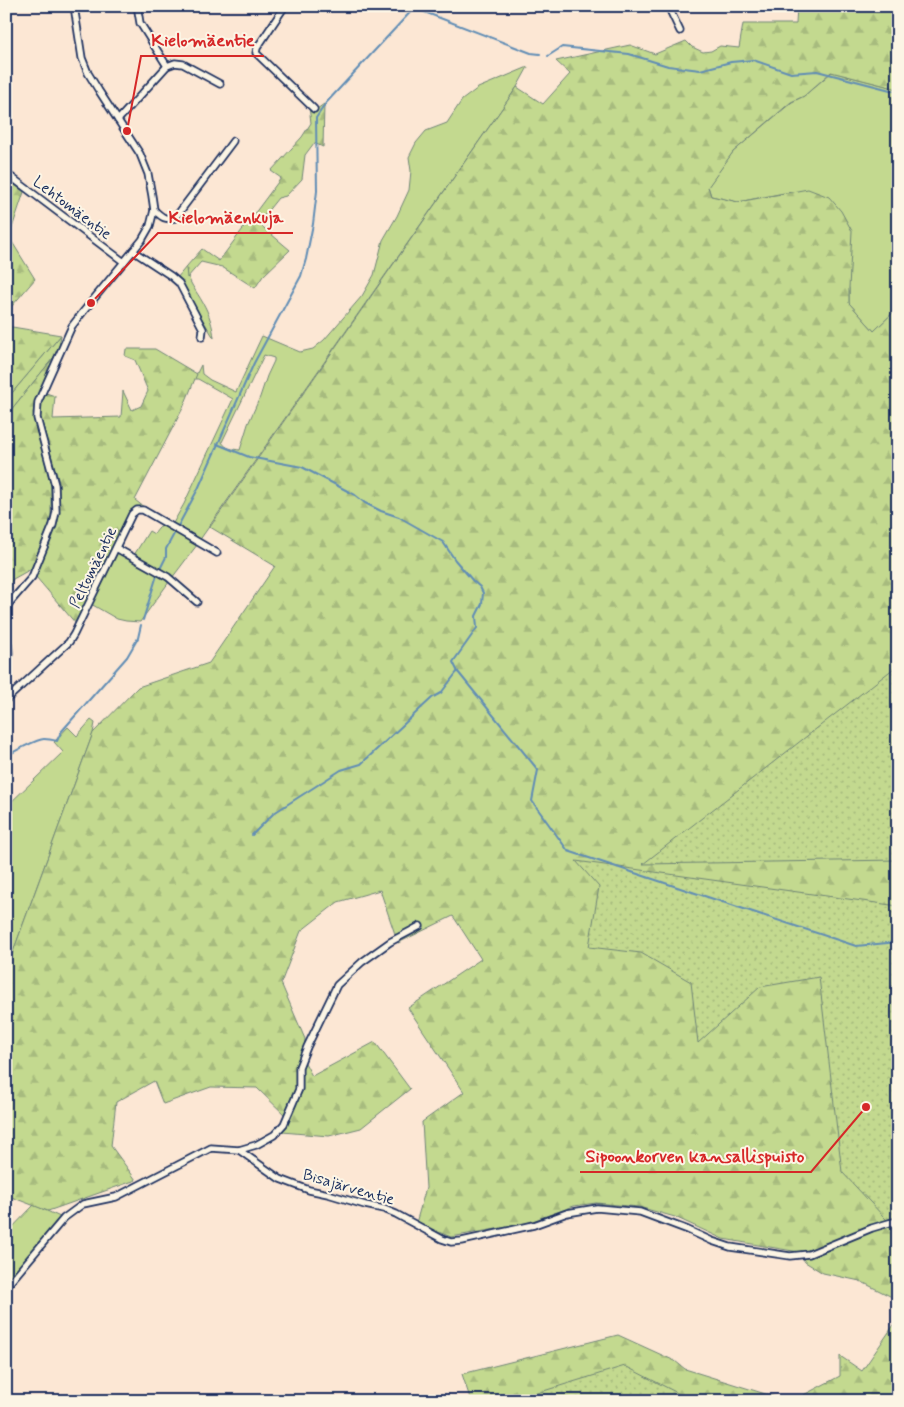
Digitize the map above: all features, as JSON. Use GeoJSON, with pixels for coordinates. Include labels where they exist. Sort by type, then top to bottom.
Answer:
{"type":"FeatureCollection","features":[{"type":"Feature","properties":{"kind":"street"},"geometry":{"type":"LineString","coordinates":[[6,607],[32,578],[50,534],[56,512],[55,485],[37,418],[38,402],[72,326],[148,231],[154,210],[145,164],[88,73],[82,58],[74,6]]}},
{"type":"Feature","properties":{"kind":"street"},"geometry":{"type":"LineString","coordinates":[[140,6],[138,11],[140,23],[167,66]]}},
{"type":"Feature","properties":{"kind":"street"},"geometry":{"type":"LineString","coordinates":[[285,6],[257,48],[256,53],[314,109]]}},
{"type":"Feature","properties":{"kind":"street"},"geometry":{"type":"LineString","coordinates":[[668,6],[680,31]]}},
{"type":"Feature","properties":{"kind":"street"},"geometry":{"type":"LineString","coordinates":[[118,120],[167,66],[175,63],[183,64],[220,84]]}},
{"type":"Feature","properties":{"kind":"street"},"geometry":{"type":"LineString","coordinates":[[154,210],[168,219],[175,218],[233,141]]}},
{"type":"Feature","properties":{"kind":"street","name":"Lehtomäentie"},"geometry":{"type":"LineString","coordinates":[[6,173],[124,262]]}},
{"type":"Feature","properties":{"kind":"street"},"geometry":{"type":"LineString","coordinates":[[133,252],[179,283],[203,329],[202,336]]}},
{"type":"Feature","properties":{"kind":"street","name":"Peltomäentie"},"geometry":{"type":"LineString","coordinates":[[6,700],[69,642],[132,514],[137,510],[143,510],[216,553]]}},
{"type":"Feature","properties":{"kind":"street"},"geometry":{"type":"LineString","coordinates":[[116,548],[168,578],[197,602]]}},
{"type":"Feature","properties":{"kind":"street"},"geometry":{"type":"LineString","coordinates":[[6,636],[9,662],[6,670]]}},
{"type":"Feature","properties":{"kind":"street"},"geometry":{"type":"LineString","coordinates":[[6,1287],[64,1218],[83,1204],[116,1197],[211,1148],[239,1150],[256,1145],[274,1135],[284,1124],[299,1089],[299,1067],[306,1047],[337,985],[362,962],[390,942],[420,926]]}},
{"type":"Feature","properties":{"kind":"street","name":"Bisajärventie"},"geometry":{"type":"LineString","coordinates":[[239,1150],[280,1179],[309,1190],[384,1209],[451,1242],[534,1226],[567,1213],[597,1208],[640,1212],[730,1247],[790,1256],[809,1254],[872,1228],[898,1221]]}},
{"type":"Feature","properties":{"kind":"green space"},"geometry":{"type":"Polygon","coordinates":[[[797,6],[898,6],[898,89],[831,72],[804,96],[791,102],[733,152],[708,187],[711,196],[738,202],[808,189],[829,197],[841,211],[852,231],[849,303],[874,331],[898,308],[898,1300],[860,1281],[823,1273],[805,1262],[799,1252],[723,1239],[675,1217],[639,1207],[596,1203],[574,1206],[524,1224],[451,1237],[416,1223],[426,1188],[422,1122],[464,1092],[408,1008],[481,959],[453,916],[398,943],[380,890],[338,902],[301,931],[281,983],[305,1039],[303,1059],[312,1076],[375,1042],[410,1089],[361,1128],[329,1136],[282,1132],[289,1119],[257,1088],[211,1087],[163,1104],[154,1081],[116,1102],[111,1146],[136,1180],[48,1211],[6,1195],[6,971],[93,733],[138,687],[209,663],[275,566],[210,527],[517,87],[543,104],[570,74],[556,61],[630,45],[655,54],[686,41],[692,47],[703,52],[711,51],[720,46],[739,48],[743,24],[796,24],[797,6]]]}},
{"type":"Feature","properties":{"kind":"green space"},"geometry":{"type":"Polygon","coordinates":[[[528,67],[517,87],[199,541],[172,525],[184,504],[233,399],[198,379],[194,379],[201,365],[202,374],[210,380],[236,392],[262,336],[300,352],[313,349],[324,340],[362,296],[374,275],[383,240],[409,190],[411,171],[409,157],[416,143],[426,131],[447,123],[462,100],[478,88],[528,67]],[[264,355],[222,442],[232,449],[240,450],[248,424],[274,358],[264,355]]]}},
{"type":"Feature","properties":{"kind":"green space"},"geometry":{"type":"Polygon","coordinates":[[[832,72],[898,89],[898,308],[874,331],[849,303],[849,288],[784,193],[738,202],[711,196],[708,186],[733,152],[792,102],[804,96],[832,72]]]}},
{"type":"Feature","properties":{"kind":"green space"},"geometry":{"type":"Polygon","coordinates":[[[324,104],[323,147],[314,143],[305,155],[302,179],[286,196],[278,198],[258,223],[290,250],[263,276],[255,288],[222,267],[201,262],[187,278],[186,267],[202,249],[219,261],[281,178],[271,171],[302,137],[311,123],[309,106],[317,109],[324,104]]]}},
{"type":"Feature","properties":{"kind":"green space"},"geometry":{"type":"Polygon","coordinates":[[[9,181],[24,192],[9,237],[35,279],[6,313],[6,184],[9,181]]]}},
{"type":"Feature","properties":{"kind":"green space"},"geometry":{"type":"Polygon","coordinates":[[[186,267],[190,282],[207,311],[214,338],[177,278],[186,267]]]}},
{"type":"Feature","properties":{"kind":"green space"},"geometry":{"type":"Polygon","coordinates":[[[6,326],[61,335],[6,400],[6,326]]]}},
{"type":"Feature","properties":{"kind":"green space"},"geometry":{"type":"Polygon","coordinates":[[[61,335],[58,352],[6,416],[6,400],[61,335]]]}},
{"type":"Feature","properties":{"kind":"green space"},"geometry":{"type":"Polygon","coordinates":[[[126,349],[155,349],[197,374],[183,408],[135,500],[145,508],[136,508],[77,625],[36,577],[55,526],[58,512],[59,482],[41,421],[40,406],[46,393],[55,396],[53,419],[121,417],[123,391],[132,410],[141,406],[148,391],[135,360],[125,356],[126,349]]]}},
{"type":"Feature","properties":{"kind":"green space"},"geometry":{"type":"Polygon","coordinates":[[[58,352],[35,401],[33,413],[51,486],[51,517],[45,541],[31,569],[13,579],[6,589],[6,416],[58,352]]]}},
{"type":"Feature","properties":{"kind":"green space"},"geometry":{"type":"Polygon","coordinates":[[[163,523],[197,545],[172,578],[134,555],[149,531],[154,534],[163,523]]]}},
{"type":"Feature","properties":{"kind":"green space"},"geometry":{"type":"Polygon","coordinates":[[[118,551],[169,582],[140,622],[117,619],[91,604],[118,551]]]}},
{"type":"Feature","properties":{"kind":"green space"},"geometry":{"type":"Polygon","coordinates":[[[898,665],[898,860],[643,864],[898,665]]]}},
{"type":"Feature","properties":{"kind":"green space"},"geometry":{"type":"Polygon","coordinates":[[[91,720],[95,723],[93,733],[6,971],[6,807],[63,752],[54,742],[68,727],[77,736],[91,720]]]}},
{"type":"Feature","properties":{"kind":"green space"},"geometry":{"type":"Polygon","coordinates":[[[576,861],[898,906],[898,984],[891,986],[898,1031],[898,1232],[842,1172],[819,977],[760,987],[698,1043],[691,982],[641,953],[589,947],[599,887],[576,861]]]}},
{"type":"Feature","properties":{"kind":"green space"},"geometry":{"type":"Polygon","coordinates":[[[34,1205],[60,1217],[6,1282],[6,1234],[34,1205]]]}},
{"type":"Feature","properties":{"kind":"green space"},"geometry":{"type":"Polygon","coordinates":[[[898,1319],[898,1401],[792,1401],[840,1376],[840,1356],[862,1371],[898,1319]]]}},
{"type":"Feature","properties":{"kind":"green space"},"geometry":{"type":"Polygon","coordinates":[[[618,1335],[675,1361],[685,1369],[784,1401],[471,1401],[462,1374],[618,1335]]]}},
{"type":"Feature","properties":{"kind":"green space"},"geometry":{"type":"Polygon","coordinates":[[[625,1366],[693,1401],[511,1401],[625,1366]]]}},
{"type":"Feature","properties":{"kind":"waterway"},"geometry":{"type":"LineString","coordinates":[[177,528],[198,489],[254,363],[301,276],[313,224],[317,191],[316,118],[326,103],[416,6]]}},
{"type":"Feature","properties":{"kind":"waterway"},"geometry":{"type":"LineString","coordinates":[[414,8],[531,53],[540,54]]}},
{"type":"Feature","properties":{"kind":"waterway"},"geometry":{"type":"LineString","coordinates":[[548,56],[562,47],[629,54],[668,66],[700,70],[731,62],[753,60],[791,73],[817,71],[898,92]]}},
{"type":"Feature","properties":{"kind":"waterway"},"geometry":{"type":"LineString","coordinates":[[217,444],[249,457],[302,467],[355,495],[365,503],[399,517],[443,542],[455,560],[480,587],[483,593],[482,604],[476,616],[477,628],[453,662],[458,672],[538,770],[532,801],[568,851],[856,946],[898,942]]}},
{"type":"Feature","properties":{"kind":"waterway"},"geometry":{"type":"LineString","coordinates":[[160,569],[166,557],[166,549],[174,534]]}},
{"type":"Feature","properties":{"kind":"waterway"},"geometry":{"type":"LineString","coordinates":[[143,620],[157,575]]}},
{"type":"Feature","properties":{"kind":"waterway"},"geometry":{"type":"LineString","coordinates":[[6,757],[25,746],[41,740],[57,741],[61,732],[127,657],[138,638],[141,625]]}},
{"type":"Feature","properties":{"kind":"waterway"},"geometry":{"type":"LineString","coordinates":[[252,835],[274,813],[341,770],[361,764],[432,698],[441,693],[457,672]]}},
{"type":"Feature","properties":{"kind":"place","name":"Kielomäentie"},"geometry":{"type":"Point","coordinates":[127,131]}},
{"type":"Feature","properties":{"kind":"place","name":"Kielomäenkuja"},"geometry":{"type":"Point","coordinates":[91,303]}},
{"type":"Feature","properties":{"kind":"place","name":"Sipoonkorven kansallispuisto"},"geometry":{"type":"Point","coordinates":[866,1107]}}]}
